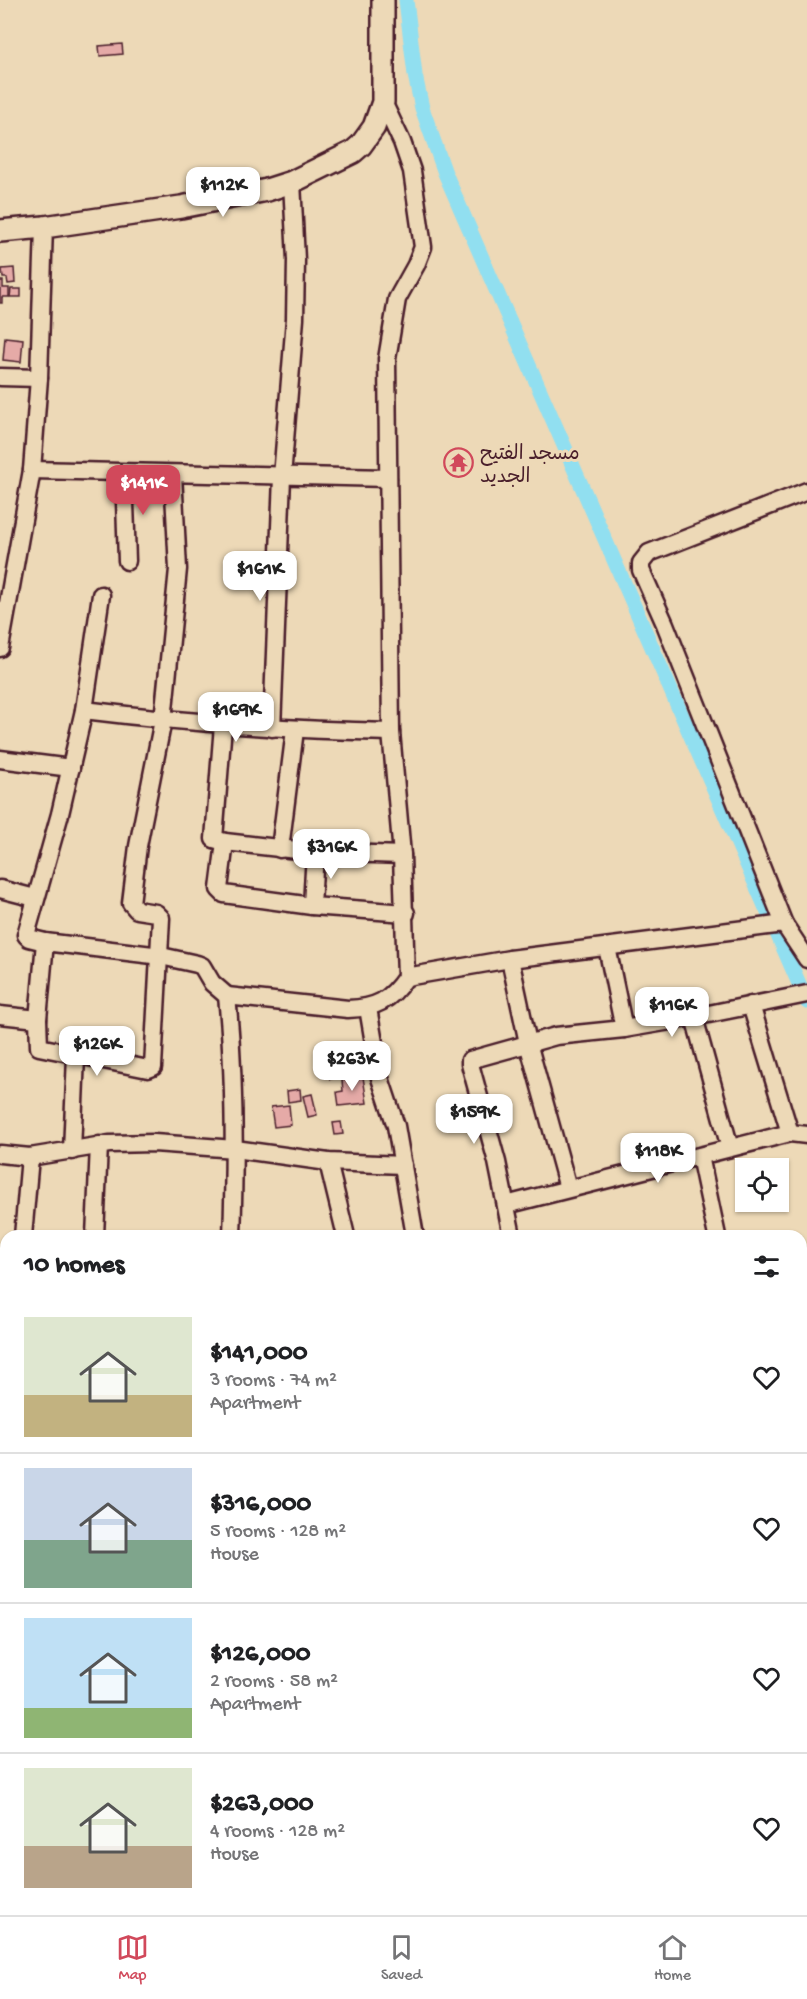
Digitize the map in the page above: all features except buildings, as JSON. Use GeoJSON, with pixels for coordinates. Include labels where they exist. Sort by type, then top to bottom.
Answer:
{"type":"FeatureCollection","features":[{"type":"Feature","properties":{"kind":"street"},"geometry":{"type":"LineString","coordinates":[[0,231],[44,227],[181,207],[267,190],[292,182],[352,152],[361,145],[374,127],[383,102],[383,0]]}},
{"type":"Feature","properties":{"kind":"street"},"geometry":{"type":"LineString","coordinates":[[101,595],[84,710],[53,843],[26,934],[28,938],[161,956],[200,964],[212,983],[227,996],[348,1009],[368,1008],[392,994],[406,976],[406,914],[391,732],[388,346],[398,299],[423,247],[412,171],[402,142],[383,102]]}},
{"type":"Feature","properties":{"kind":"street"},"geometry":{"type":"LineString","coordinates":[[272,728],[282,477],[295,319],[295,230],[292,182]]}},
{"type":"Feature","properties":{"kind":"street"},"geometry":{"type":"LineString","coordinates":[[0,648],[3,612],[32,470],[39,378],[44,227]]}},
{"type":"Feature","properties":{"kind":"street"},"geometry":{"type":"LineString","coordinates":[[0,377],[39,378]]}},
{"type":"Feature","properties":{"kind":"street"},"geometry":{"type":"LineString","coordinates":[[32,470],[388,478]]}},
{"type":"Feature","properties":{"kind":"street"},"geometry":{"type":"LineString","coordinates":[[124,472],[127,561]]}},
{"type":"Feature","properties":{"kind":"street"},"geometry":{"type":"LineString","coordinates":[[45,942],[38,1019],[39,1047],[148,1069],[153,1067],[161,956],[160,914],[137,910],[131,903],[138,846],[164,720],[178,569],[173,474]]}},
{"type":"Feature","properties":{"kind":"street"},"geometry":{"type":"LineString","coordinates":[[807,491],[649,553],[641,563],[641,570],[665,624],[784,924],[807,959]]}},
{"type":"Feature","properties":{"kind":"street"},"geometry":{"type":"LineString","coordinates":[[84,710],[223,725],[295,730],[391,732]]}},
{"type":"Feature","properties":{"kind":"street"},"geometry":{"type":"LineString","coordinates":[[223,725],[212,836],[216,841],[315,852],[402,855]]}},
{"type":"Feature","properties":{"kind":"street"},"geometry":{"type":"LineString","coordinates":[[280,849],[295,730]]}},
{"type":"Feature","properties":{"kind":"street"},"geometry":{"type":"LineString","coordinates":[[0,759],[71,768]]}},
{"type":"Feature","properties":{"kind":"street"},"geometry":{"type":"LineString","coordinates":[[225,843],[221,892],[312,906],[406,914]]}},
{"type":"Feature","properties":{"kind":"street"},"geometry":{"type":"LineString","coordinates":[[312,906],[315,852]]}},
{"type":"Feature","properties":{"kind":"street"},"geometry":{"type":"LineString","coordinates":[[0,889],[35,898]]}},
{"type":"Feature","properties":{"kind":"street"},"geometry":{"type":"LineString","coordinates":[[406,976],[510,959],[784,924]]}},
{"type":"Feature","properties":{"kind":"street"},"geometry":{"type":"LineString","coordinates":[[607,947],[624,1029]]}},
{"type":"Feature","properties":{"kind":"street"},"geometry":{"type":"LineString","coordinates":[[510,959],[528,1043],[568,1188]]}},
{"type":"Feature","properties":{"kind":"street"},"geometry":{"type":"LineString","coordinates":[[511,1230],[497,1162],[470,1062],[472,1058],[556,1036],[624,1029],[807,994]]}},
{"type":"Feature","properties":{"kind":"street"},"geometry":{"type":"LineString","coordinates":[[227,996],[235,1149],[232,1230]]}},
{"type":"Feature","properties":{"kind":"street"},"geometry":{"type":"LineString","coordinates":[[750,1005],[790,1133]]}},
{"type":"Feature","properties":{"kind":"street"},"geometry":{"type":"LineString","coordinates":[[368,1008],[376,1063],[396,1126],[414,1230]]}},
{"type":"Feature","properties":{"kind":"street"},"geometry":{"type":"LineString","coordinates":[[0,1015],[38,1019]]}},
{"type":"Feature","properties":{"kind":"street"},"geometry":{"type":"LineString","coordinates":[[694,1017],[730,1148]]}},
{"type":"Feature","properties":{"kind":"street"},"geometry":{"type":"LineString","coordinates":[[72,1150],[76,1056]]}},
{"type":"Feature","properties":{"kind":"street"},"geometry":{"type":"LineString","coordinates":[[506,1205],[790,1133],[807,1135]]}},
{"type":"Feature","properties":{"kind":"street"},"geometry":{"type":"LineString","coordinates":[[0,1154],[30,1157],[99,1145],[175,1144],[235,1149],[328,1162],[403,1165]]}},
{"type":"Feature","properties":{"kind":"street"},"geometry":{"type":"LineString","coordinates":[[95,1230],[99,1145]]}},
{"type":"Feature","properties":{"kind":"street"},"geometry":{"type":"LineString","coordinates":[[700,1156],[716,1230]]}},
{"type":"Feature","properties":{"kind":"street"},"geometry":{"type":"LineString","coordinates":[[23,1230],[30,1157]]}},
{"type":"Feature","properties":{"kind":"street"},"geometry":{"type":"LineString","coordinates":[[328,1162],[345,1230]]}},
{"type":"Feature","properties":{"kind":"waterway"},"geometry":{"type":"LineString","coordinates":[[406,0],[415,75],[422,108],[445,173],[807,1002]]}},
{"type":"Feature","properties":{"kind":"place","name":"مسجد الفتيح الجديد"},"geometry":{"type":"Point","coordinates":[459,463]}}]}
